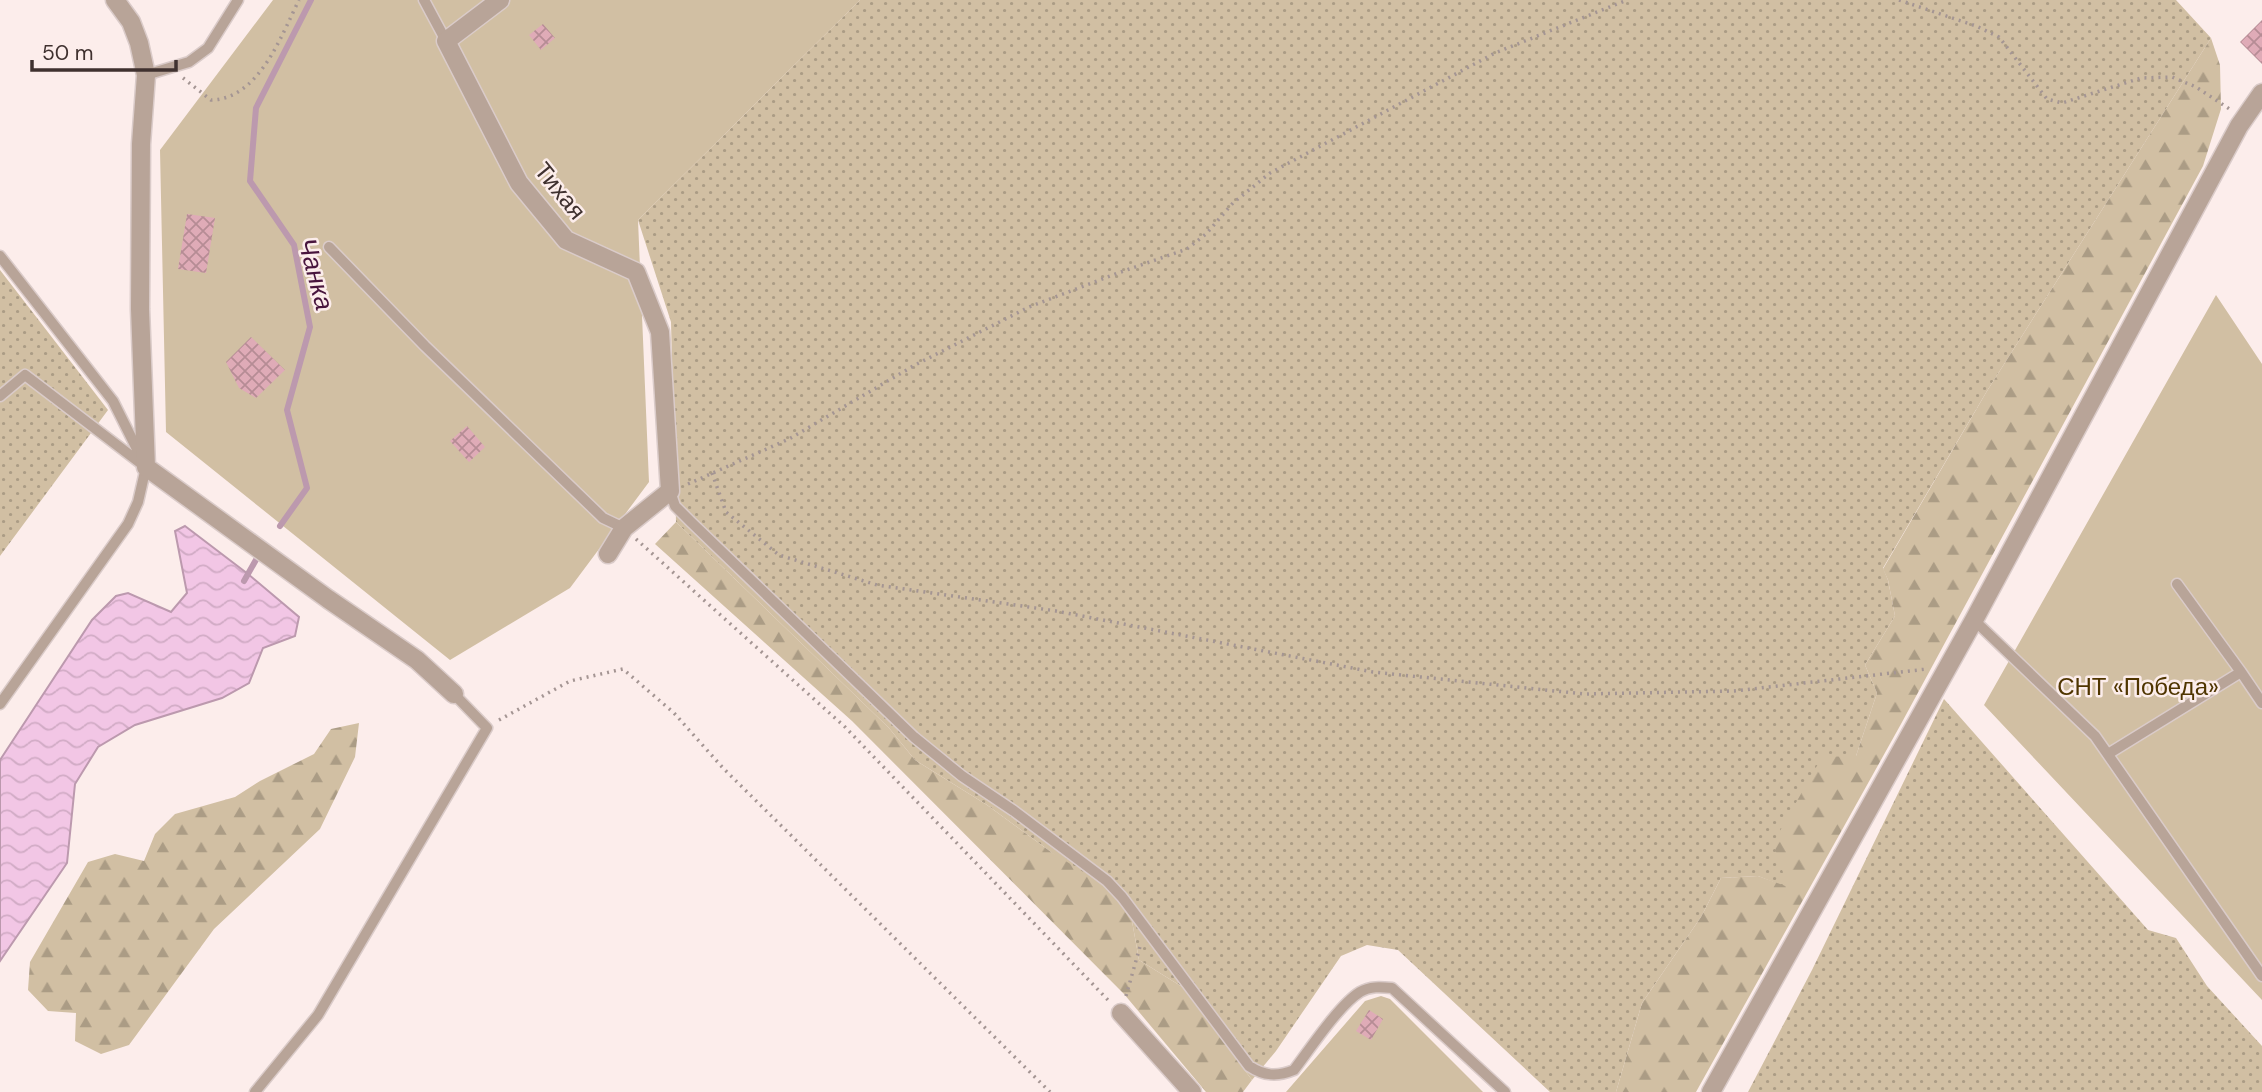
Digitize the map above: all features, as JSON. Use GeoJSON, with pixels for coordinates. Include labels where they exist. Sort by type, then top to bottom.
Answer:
{"type":"FeatureCollection","features":[{"type":"Feature","properties":{"kind":"street"},"geometry":{"type":"LineString","coordinates":[[115,0],[131,22],[146,75],[141,133],[140,309],[146,467],[417,660],[454,694]]}},
{"type":"Feature","properties":{"kind":"street"},"geometry":{"type":"LineString","coordinates":[[446,41],[500,0]]}},
{"type":"Feature","properties":{"kind":"street","name":"Тихая"},"geometry":{"type":"LineString","coordinates":[[446,41],[519,183],[566,240],[636,272],[660,332],[670,491]]}},
{"type":"Feature","properties":{"kind":"street"},"geometry":{"type":"LineString","coordinates":[[1712,1092],[1974,620],[2244,119],[2262,93]]}},
{"type":"Feature","properties":{"kind":"street"},"geometry":{"type":"LineString","coordinates":[[608,554],[624,528],[670,491]]}},
{"type":"Feature","properties":{"kind":"street"},"geometry":{"type":"LineString","coordinates":[[1121,1013],[1192,1092]]}},
{"type":"Feature","properties":{"kind":"lane"},"geometry":{"type":"LineString","coordinates":[[146,75],[189,62],[208,48],[238,0]]}},
{"type":"Feature","properties":{"kind":"lane"},"geometry":{"type":"LineString","coordinates":[[424,0],[446,41]]}},
{"type":"Feature","properties":{"kind":"lane"},"geometry":{"type":"LineString","coordinates":[[329,247],[425,346],[603,517],[624,528]]}},
{"type":"Feature","properties":{"kind":"lane"},"geometry":{"type":"LineString","coordinates":[[0,256],[113,401],[146,467],[138,502],[128,524],[0,704]]}},
{"type":"Feature","properties":{"kind":"lane"},"geometry":{"type":"LineString","coordinates":[[0,396],[25,375],[146,467]]}},
{"type":"Feature","properties":{"kind":"lane"},"geometry":{"type":"LineString","coordinates":[[670,491],[675,506],[914,737],[962,776],[1014,811],[1107,881],[1122,897],[1249,1066],[1261,1074],[1281,1075],[1294,1070],[1348,1001],[1361,991],[1377,987],[1392,988],[1505,1092]]}},
{"type":"Feature","properties":{"kind":"lane"},"geometry":{"type":"LineString","coordinates":[[2177,584],[2262,703]]}},
{"type":"Feature","properties":{"kind":"lane"},"geometry":{"type":"LineString","coordinates":[[1974,620],[2095,736],[2262,976]]}},
{"type":"Feature","properties":{"kind":"lane"},"geometry":{"type":"LineString","coordinates":[[2108,754],[2241,672]]}},
{"type":"Feature","properties":{"kind":"lane"},"geometry":{"type":"LineString","coordinates":[[255,1092],[318,1015],[487,728],[454,694]]}},
{"type":"Feature","properties":{"kind":"path"},"geometry":{"type":"LineString","coordinates":[[170,67],[211,100],[221,100],[231,95],[254,80],[275,48],[299,0]]}},
{"type":"Feature","properties":{"kind":"path"},"geometry":{"type":"LineString","coordinates":[[670,491],[789,439],[915,365],[1029,307],[1187,249],[1206,234],[1233,203],[1270,173],[1495,53],[1627,0]]}},
{"type":"Feature","properties":{"kind":"path"},"geometry":{"type":"LineString","coordinates":[[1899,0],[1976,26],[1999,37],[2047,99],[2062,103],[2141,78],[2172,77],[2196,87],[2244,119]]}},
{"type":"Feature","properties":{"kind":"path"},"geometry":{"type":"LineString","coordinates":[[712,473],[726,512],[779,555],[803,563],[877,585],[1056,611],[1373,672],[1584,694],[1734,691],[1948,667]]}},
{"type":"Feature","properties":{"kind":"path"},"geometry":{"type":"LineString","coordinates":[[624,528],[845,727],[1121,1013]]}},
{"type":"Feature","properties":{"kind":"path"},"geometry":{"type":"LineString","coordinates":[[487,728],[570,681],[624,669],[674,713],[723,768],[1050,1092]]}},
{"type":"Feature","properties":{"kind":"path"},"geometry":{"type":"LineString","coordinates":[[1121,1013],[1145,929]]}},
{"type":"Feature","properties":{"kind":"green space"},"geometry":{"type":"Polygon","coordinates":[[[273,0],[860,0],[638,220],[649,482],[570,588],[450,660],[166,432],[160,150],[273,0]]]}},
{"type":"Feature","properties":{"kind":"green space"},"geometry":{"type":"Polygon","coordinates":[[[860,0],[2176,0],[2211,38],[1987,391],[1883,568],[1895,616],[1865,665],[1877,693],[1856,756],[1788,888],[1758,876],[1721,878],[1701,917],[1642,1003],[1616,1092],[1550,1092],[1398,950],[1367,945],[1341,956],[1276,1051],[1252,1080],[1184,988],[1139,960],[1132,921],[1051,852],[987,805],[915,760],[889,728],[676,522],[671,322],[638,220],[860,0]]]}},
{"type":"Feature","properties":{"kind":"green space"},"geometry":{"type":"Polygon","coordinates":[[[2211,38],[2220,65],[2221,109],[2203,166],[1901,724],[1696,1092],[1616,1092],[1642,1003],[1701,917],[1721,878],[1758,876],[1788,887],[1773,843],[1822,757],[1856,756],[1877,693],[1865,665],[1895,616],[1888,580],[1883,569],[1987,391],[2211,38]]]}},
{"type":"Feature","properties":{"kind":"green space"},"geometry":{"type":"Polygon","coordinates":[[[0,270],[108,410],[0,556],[0,270]]]}},
{"type":"Feature","properties":{"kind":"green space","name":"СНТ «Победа»"},"geometry":{"type":"Polygon","coordinates":[[[2216,295],[2262,364],[2262,1000],[1984,705],[2216,295]]]}},
{"type":"Feature","properties":{"kind":"green space"},"geometry":{"type":"Polygon","coordinates":[[[676,522],[889,728],[915,760],[1106,886],[1132,921],[1139,960],[1184,988],[1252,1080],[1243,1092],[1206,1092],[1124,994],[852,721],[655,544],[676,522]]]}},
{"type":"Feature","properties":{"kind":"green space"},"geometry":{"type":"Polygon","coordinates":[[[1944,699],[2148,930],[2176,938],[2207,986],[2262,1046],[2262,1092],[1748,1092],[1812,970],[1944,699]]]}},
{"type":"Feature","properties":{"kind":"green space"},"geometry":{"type":"Polygon","coordinates":[[[359,723],[355,757],[320,829],[214,929],[129,1045],[101,1054],[75,1041],[76,1013],[48,1011],[28,990],[30,962],[88,862],[115,854],[144,861],[155,834],[175,814],[235,797],[260,781],[314,754],[331,729],[359,723]]]}},
{"type":"Feature","properties":{"kind":"green space"},"geometry":{"type":"Polygon","coordinates":[[[1381,996],[1390,999],[1483,1092],[1286,1092],[1365,1001],[1381,996]]]}},
{"type":"Feature","properties":{"kind":"water"},"geometry":{"type":"Polygon","coordinates":[[[185,526],[299,617],[295,636],[263,648],[249,683],[222,698],[135,725],[98,747],[75,784],[67,863],[0,961],[0,760],[92,620],[116,596],[128,593],[171,612],[187,593],[175,531],[185,526]]]}},
{"type":"Feature","properties":{"kind":"building"},"geometry":{"type":"Polygon","coordinates":[[[2262,20],[2262,64],[2240,42],[2262,20]]]}},
{"type":"Feature","properties":{"kind":"building"},"geometry":{"type":"Polygon","coordinates":[[[543,24],[555,38],[541,50],[529,35],[543,24]]]}},
{"type":"Feature","properties":{"kind":"building"},"geometry":{"type":"Polygon","coordinates":[[[187,214],[215,218],[206,273],[178,269],[187,214]]]}},
{"type":"Feature","properties":{"kind":"building"},"geometry":{"type":"Polygon","coordinates":[[[251,337],[285,370],[256,398],[239,388],[226,362],[251,337]]]}},
{"type":"Feature","properties":{"kind":"building"},"geometry":{"type":"Polygon","coordinates":[[[467,426],[485,447],[469,462],[450,441],[467,426]]]}},
{"type":"Feature","properties":{"kind":"building"},"geometry":{"type":"Polygon","coordinates":[[[1369,1010],[1383,1019],[1371,1040],[1356,1031],[1369,1010]]]}},
{"type":"Feature","properties":{"kind":"waterway","name":"Чанка"},"geometry":{"type":"LineString","coordinates":[[280,526],[307,488],[287,410],[310,327],[294,245],[250,181],[256,108],[311,0]]}},
{"type":"Feature","properties":{"kind":"waterway","name":"Чанка"},"geometry":{"type":"LineString","coordinates":[[244,581],[257,558]]}}]}
